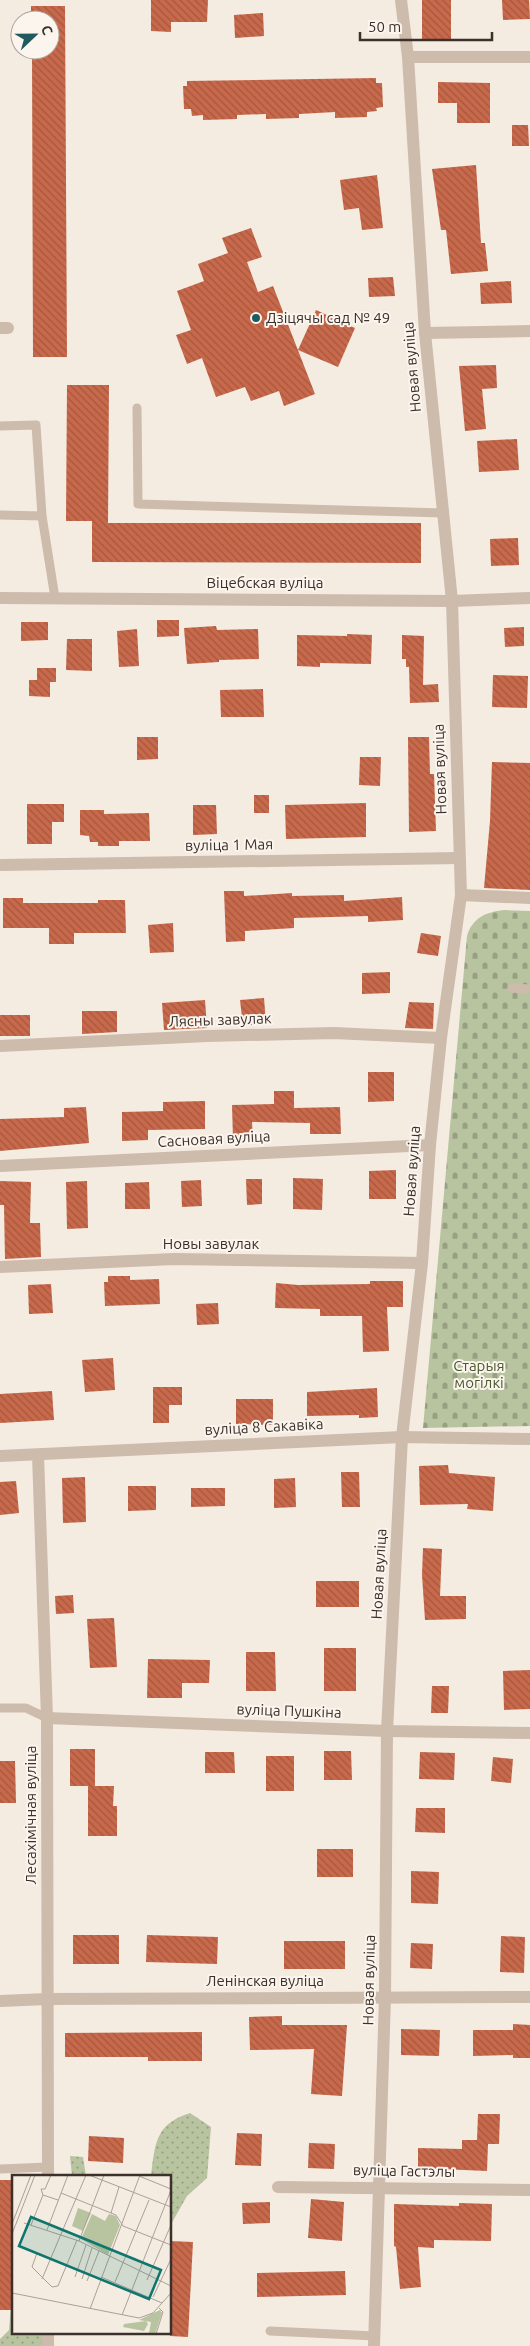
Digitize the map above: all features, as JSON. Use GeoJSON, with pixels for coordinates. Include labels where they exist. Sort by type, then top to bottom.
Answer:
{"type":"FeatureCollection","features":[{"type":"Feature","properties":{"kind":"street","name":"Новая вуліца"},"geometry":{"type":"LineString","coordinates":[[374,2341],[386,1997],[388,1731],[402,1437],[422,1263],[430,1145],[441,1038],[461,895],[452,601],[425,333],[408,56],[401,0]]}},
{"type":"Feature","properties":{"kind":"street"},"geometry":{"type":"LineString","coordinates":[[408,56],[530,57]]}},
{"type":"Feature","properties":{"kind":"street"},"geometry":{"type":"LineString","coordinates":[[425,333],[530,331]]}},
{"type":"Feature","properties":{"kind":"street","name":"Віцебская вуліца"},"geometry":{"type":"LineString","coordinates":[[0,598],[452,601],[530,598]]}},
{"type":"Feature","properties":{"kind":"street","name":"вуліца 1 Мая"},"geometry":{"type":"LineString","coordinates":[[0,865],[459,858]]}},
{"type":"Feature","properties":{"kind":"street"},"geometry":{"type":"LineString","coordinates":[[461,895],[530,898]]}},
{"type":"Feature","properties":{"kind":"street","name":"Лясны завулак"},"geometry":{"type":"LineString","coordinates":[[0,1046],[207,1036],[334,1033],[441,1038]]}},
{"type":"Feature","properties":{"kind":"street","name":"Сасновая вуліца"},"geometry":{"type":"LineString","coordinates":[[0,1166],[430,1145]]}},
{"type":"Feature","properties":{"kind":"street","name":"Новы завулак"},"geometry":{"type":"LineString","coordinates":[[0,1267],[174,1259],[422,1263]]}},
{"type":"Feature","properties":{"kind":"street","name":"вуліца 8 Сакавіка"},"geometry":{"type":"LineString","coordinates":[[0,1456],[402,1437],[530,1439]]}},
{"type":"Feature","properties":{"kind":"street","name":"Лесахімічная вуліца"},"geometry":{"type":"LineString","coordinates":[[38,1455],[47,1718],[48,2171]]}},
{"type":"Feature","properties":{"kind":"street","name":"вуліца Пушкіна"},"geometry":{"type":"LineString","coordinates":[[47,1718],[388,1731],[530,1733]]}},
{"type":"Feature","properties":{"kind":"street","name":"Ленінская вуліца"},"geometry":{"type":"LineString","coordinates":[[0,2001],[47,1998],[530,1998]]}},
{"type":"Feature","properties":{"kind":"street","name":"вуліца Гастэлы"},"geometry":{"type":"LineString","coordinates":[[278,2187],[530,2190]]}},
{"type":"Feature","properties":{"kind":"lane"},"geometry":{"type":"LineString","coordinates":[[137,408],[138,504],[443,513]]}},
{"type":"Feature","properties":{"kind":"lane"},"geometry":{"type":"LineString","coordinates":[[0,426],[36,425],[42,516],[55,598]]}},
{"type":"Feature","properties":{"kind":"lane"},"geometry":{"type":"LineString","coordinates":[[0,515],[42,516]]}},
{"type":"Feature","properties":{"kind":"lane"},"geometry":{"type":"LineString","coordinates":[[512,988],[530,989]]}},
{"type":"Feature","properties":{"kind":"lane"},"geometry":{"type":"LineString","coordinates":[[0,1708],[26,1708],[47,1718]]}},
{"type":"Feature","properties":{"kind":"lane"},"geometry":{"type":"LineString","coordinates":[[0,2169],[48,2171]]}},
{"type":"Feature","properties":{"kind":"lane"},"geometry":{"type":"LineString","coordinates":[[270,2331],[374,2341]]}},
{"type":"Feature","properties":{"kind":"green space","name":"Старыя могілкі"},"geometry":{"type":"Polygon","coordinates":[[[504,910],[530,911],[530,1426],[423,1428],[467,936],[476,920],[491,912],[504,910]]]}},
{"type":"Feature","properties":{"kind":"green space"},"geometry":{"type":"Polygon","coordinates":[[[190,2113],[211,2127],[207,2178],[187,2196],[171,2224],[171,2175],[151,2175],[159,2137],[163,2129],[178,2118],[190,2113]]]}},
{"type":"Feature","properties":{"kind":"green space"},"geometry":{"type":"Polygon","coordinates":[[[70,2156],[83,2157],[86,2175],[72,2175],[70,2156]]]}},
{"type":"Feature","properties":{"kind":"green space"},"geometry":{"type":"Polygon","coordinates":[[[12,2294],[12,2334],[48,2334],[48,2346],[0,2346],[0,2339],[9,2330],[12,2294]]]}},
{"type":"Feature","properties":{"kind":"building"},"geometry":{"type":"Polygon","coordinates":[[[151,0],[208,0],[207,22],[171,22],[171,32],[151,31],[151,0]]]}},
{"type":"Feature","properties":{"kind":"building"},"geometry":{"type":"Polygon","coordinates":[[[422,0],[451,0],[451,39],[422,39],[422,0]]]}},
{"type":"Feature","properties":{"kind":"building"},"geometry":{"type":"Polygon","coordinates":[[[502,0],[529,0],[530,19],[503,20],[502,0]]]}},
{"type":"Feature","properties":{"kind":"building"},"geometry":{"type":"Polygon","coordinates":[[[31,6],[65,6],[67,357],[33,357],[32,60],[60,60],[60,10],[31,10],[31,6]]]}},
{"type":"Feature","properties":{"kind":"building"},"geometry":{"type":"Polygon","coordinates":[[[263,13],[264,36],[235,38],[234,15],[263,13]]]}},
{"type":"Feature","properties":{"kind":"building"},"geometry":{"type":"Polygon","coordinates":[[[376,78],[376,83],[382,83],[383,107],[376,108],[377,111],[367,112],[367,117],[335,118],[335,112],[299,114],[299,118],[266,119],[266,114],[237,115],[237,119],[203,120],[203,115],[192,116],[191,109],[184,109],[183,86],[187,86],[187,81],[376,78]]]}},
{"type":"Feature","properties":{"kind":"building"},"geometry":{"type":"Polygon","coordinates":[[[438,82],[490,83],[490,123],[457,123],[457,103],[438,103],[438,82]]]}},
{"type":"Feature","properties":{"kind":"building"},"geometry":{"type":"Polygon","coordinates":[[[512,125],[528,125],[529,146],[512,146],[512,125]]]}},
{"type":"Feature","properties":{"kind":"building"},"geometry":{"type":"Polygon","coordinates":[[[476,165],[481,243],[485,243],[488,271],[451,274],[446,230],[441,230],[432,169],[476,165]]]}},
{"type":"Feature","properties":{"kind":"building"},"geometry":{"type":"Polygon","coordinates":[[[377,175],[383,228],[362,230],[359,208],[344,210],[340,180],[377,175]]]}},
{"type":"Feature","properties":{"kind":"building","name":"Дзіцячы сад № 49"},"geometry":{"type":"Polygon","coordinates":[[[251,228],[262,257],[247,262],[258,292],[273,286],[315,394],[284,406],[279,391],[251,401],[245,387],[216,397],[202,358],[187,364],[176,335],[191,330],[177,291],[204,281],[198,264],[228,253],[222,238],[251,228]]]}},
{"type":"Feature","properties":{"kind":"building"},"geometry":{"type":"Polygon","coordinates":[[[393,277],[395,296],[369,297],[368,278],[393,277]]]}},
{"type":"Feature","properties":{"kind":"building"},"geometry":{"type":"Polygon","coordinates":[[[511,281],[512,303],[481,304],[480,283],[511,281]]]}},
{"type":"Feature","properties":{"kind":"building"},"geometry":{"type":"Polygon","coordinates":[[[316,310],[355,328],[338,367],[298,350],[316,310]]]}},
{"type":"Feature","properties":{"kind":"building"},"geometry":{"type":"Polygon","coordinates":[[[496,365],[497,388],[482,389],[486,429],[465,431],[459,366],[496,365]]]}},
{"type":"Feature","properties":{"kind":"building"},"geometry":{"type":"Polygon","coordinates":[[[67,385],[109,385],[108,523],[421,523],[421,563],[92,562],[92,521],[66,521],[67,385]]]}},
{"type":"Feature","properties":{"kind":"building"},"geometry":{"type":"Polygon","coordinates":[[[517,439],[519,470],[479,472],[477,441],[517,439]]]}},
{"type":"Feature","properties":{"kind":"building"},"geometry":{"type":"Polygon","coordinates":[[[518,538],[519,565],[491,566],[490,539],[518,538]]]}},
{"type":"Feature","properties":{"kind":"building"},"geometry":{"type":"Polygon","coordinates":[[[157,620],[179,620],[179,636],[157,637],[157,620]]]}},
{"type":"Feature","properties":{"kind":"building"},"geometry":{"type":"Polygon","coordinates":[[[21,622],[48,622],[48,640],[21,641],[21,622]]]}},
{"type":"Feature","properties":{"kind":"building"},"geometry":{"type":"Polygon","coordinates":[[[216,626],[217,630],[258,629],[259,659],[219,660],[219,662],[187,664],[184,628],[216,626]]]}},
{"type":"Feature","properties":{"kind":"building"},"geometry":{"type":"Polygon","coordinates":[[[524,627],[524,646],[505,647],[504,628],[524,627]]]}},
{"type":"Feature","properties":{"kind":"building"},"geometry":{"type":"Polygon","coordinates":[[[137,629],[139,666],[119,667],[117,631],[137,629]]]}},
{"type":"Feature","properties":{"kind":"building"},"geometry":{"type":"Polygon","coordinates":[[[347,634],[372,635],[371,664],[320,663],[320,667],[297,666],[297,635],[347,636],[347,634]]]}},
{"type":"Feature","properties":{"kind":"building"},"geometry":{"type":"Polygon","coordinates":[[[402,635],[424,636],[423,685],[438,684],[439,702],[410,703],[409,667],[406,667],[406,659],[402,659],[402,635]]]}},
{"type":"Feature","properties":{"kind":"building"},"geometry":{"type":"Polygon","coordinates":[[[67,639],[92,639],[92,671],[66,670],[67,639]]]}},
{"type":"Feature","properties":{"kind":"building"},"geometry":{"type":"Polygon","coordinates":[[[37,668],[56,668],[56,682],[50,682],[50,697],[29,696],[29,680],[37,680],[37,668]]]}},
{"type":"Feature","properties":{"kind":"building"},"geometry":{"type":"Polygon","coordinates":[[[493,675],[528,676],[527,708],[492,707],[493,675]]]}},
{"type":"Feature","properties":{"kind":"building"},"geometry":{"type":"Polygon","coordinates":[[[263,689],[264,717],[221,717],[220,690],[263,689]]]}},
{"type":"Feature","properties":{"kind":"building"},"geometry":{"type":"Polygon","coordinates":[[[137,737],[158,737],[158,759],[137,760],[137,737]]]}},
{"type":"Feature","properties":{"kind":"building"},"geometry":{"type":"Polygon","coordinates":[[[408,737],[429,737],[430,774],[434,774],[436,831],[409,832],[408,737]]]}},
{"type":"Feature","properties":{"kind":"building"},"geometry":{"type":"Polygon","coordinates":[[[360,757],[381,757],[380,786],[359,785],[360,757]]]}},
{"type":"Feature","properties":{"kind":"building"},"geometry":{"type":"Polygon","coordinates":[[[492,762],[530,763],[530,890],[484,888],[490,821],[492,762]]]}},
{"type":"Feature","properties":{"kind":"building"},"geometry":{"type":"Polygon","coordinates":[[[254,795],[269,795],[269,813],[254,813],[254,795]]]}},
{"type":"Feature","properties":{"kind":"building"},"geometry":{"type":"Polygon","coordinates":[[[366,803],[366,837],[286,839],[285,805],[366,803]]]}},
{"type":"Feature","properties":{"kind":"building"},"geometry":{"type":"Polygon","coordinates":[[[27,804],[64,804],[64,822],[52,822],[52,844],[27,844],[27,804]]]}},
{"type":"Feature","properties":{"kind":"building"},"geometry":{"type":"Polygon","coordinates":[[[193,805],[216,805],[217,834],[193,835],[193,805]]]}},
{"type":"Feature","properties":{"kind":"building"},"geometry":{"type":"Polygon","coordinates":[[[80,810],[104,810],[104,814],[149,813],[150,841],[119,841],[119,846],[98,846],[98,842],[90,842],[89,836],[80,835],[80,810]]]}},
{"type":"Feature","properties":{"kind":"building"},"geometry":{"type":"Polygon","coordinates":[[[224,891],[244,891],[244,896],[292,893],[292,896],[344,895],[344,901],[402,897],[403,920],[368,922],[368,916],[294,918],[294,928],[245,931],[245,941],[226,942],[224,891]]]}},
{"type":"Feature","properties":{"kind":"building"},"geometry":{"type":"Polygon","coordinates":[[[3,898],[23,898],[23,903],[98,903],[98,900],[125,900],[126,933],[74,933],[74,944],[49,944],[49,928],[3,928],[3,898]]]}},
{"type":"Feature","properties":{"kind":"building"},"geometry":{"type":"Polygon","coordinates":[[[173,923],[174,952],[150,953],[148,925],[173,923]]]}},
{"type":"Feature","properties":{"kind":"building"},"geometry":{"type":"Polygon","coordinates":[[[421,933],[441,936],[438,956],[417,953],[421,933]]]}},
{"type":"Feature","properties":{"kind":"building"},"geometry":{"type":"Polygon","coordinates":[[[390,972],[390,993],[362,994],[362,973],[390,972]]]}},
{"type":"Feature","properties":{"kind":"building"},"geometry":{"type":"Polygon","coordinates":[[[264,998],[266,1023],[243,1026],[240,1000],[264,998]]]}},
{"type":"Feature","properties":{"kind":"building"},"geometry":{"type":"Polygon","coordinates":[[[205,1000],[207,1028],[164,1030],[162,1003],[205,1000]]]}},
{"type":"Feature","properties":{"kind":"building"},"geometry":{"type":"Polygon","coordinates":[[[409,1002],[434,1003],[433,1029],[405,1028],[409,1002]]]}},
{"type":"Feature","properties":{"kind":"building"},"geometry":{"type":"Polygon","coordinates":[[[82,1011],[117,1011],[117,1032],[82,1034],[82,1011]]]}},
{"type":"Feature","properties":{"kind":"building"},"geometry":{"type":"Polygon","coordinates":[[[0,1015],[30,1015],[30,1036],[0,1036],[0,1015]]]}},
{"type":"Feature","properties":{"kind":"building"},"geometry":{"type":"Polygon","coordinates":[[[368,1072],[394,1072],[394,1101],[368,1102],[368,1072]]]}},
{"type":"Feature","properties":{"kind":"building"},"geometry":{"type":"Polygon","coordinates":[[[274,1091],[294,1091],[294,1108],[340,1107],[341,1134],[310,1134],[310,1123],[252,1122],[253,1139],[233,1139],[232,1105],[274,1104],[274,1091]]]}},
{"type":"Feature","properties":{"kind":"building"},"geometry":{"type":"Polygon","coordinates":[[[205,1101],[205,1129],[148,1130],[148,1140],[122,1141],[122,1112],[163,1111],[163,1102],[205,1101]]]}},
{"type":"Feature","properties":{"kind":"building"},"geometry":{"type":"Polygon","coordinates":[[[86,1107],[89,1143],[0,1151],[0,1119],[64,1117],[64,1108],[86,1107]]]}},
{"type":"Feature","properties":{"kind":"building"},"geometry":{"type":"Polygon","coordinates":[[[396,1170],[396,1199],[369,1199],[369,1171],[396,1170]]]}},
{"type":"Feature","properties":{"kind":"building"},"geometry":{"type":"Polygon","coordinates":[[[293,1178],[323,1179],[322,1210],[293,1209],[293,1178]]]}},
{"type":"Feature","properties":{"kind":"building"},"geometry":{"type":"Polygon","coordinates":[[[246,1179],[262,1179],[262,1204],[247,1205],[246,1179]]]}},
{"type":"Feature","properties":{"kind":"building"},"geometry":{"type":"Polygon","coordinates":[[[201,1180],[202,1206],[182,1207],[181,1181],[201,1180]]]}},
{"type":"Feature","properties":{"kind":"building"},"geometry":{"type":"Polygon","coordinates":[[[0,1181],[31,1182],[30,1223],[40,1223],[41,1257],[5,1259],[4,1205],[0,1205],[0,1181]]]}},
{"type":"Feature","properties":{"kind":"building"},"geometry":{"type":"Polygon","coordinates":[[[87,1181],[88,1228],[67,1229],[66,1182],[87,1181]]]}},
{"type":"Feature","properties":{"kind":"building"},"geometry":{"type":"Polygon","coordinates":[[[149,1182],[150,1209],[125,1209],[125,1183],[149,1182]]]}},
{"type":"Feature","properties":{"kind":"building"},"geometry":{"type":"Polygon","coordinates":[[[108,1276],[130,1276],[130,1280],[159,1279],[160,1304],[105,1306],[104,1282],[108,1282],[108,1276]]]}},
{"type":"Feature","properties":{"kind":"building"},"geometry":{"type":"Polygon","coordinates":[[[370,1281],[403,1281],[403,1307],[387,1307],[389,1351],[363,1352],[362,1316],[320,1316],[320,1309],[275,1308],[276,1283],[298,1285],[370,1284],[370,1281]]]}},
{"type":"Feature","properties":{"kind":"building"},"geometry":{"type":"Polygon","coordinates":[[[51,1284],[53,1313],[29,1314],[28,1285],[51,1284]]]}},
{"type":"Feature","properties":{"kind":"building"},"geometry":{"type":"Polygon","coordinates":[[[218,1303],[219,1324],[197,1325],[196,1304],[218,1303]]]}},
{"type":"Feature","properties":{"kind":"building"},"geometry":{"type":"Polygon","coordinates":[[[113,1358],[115,1390],[85,1392],[82,1360],[113,1358]]]}},
{"type":"Feature","properties":{"kind":"building"},"geometry":{"type":"Polygon","coordinates":[[[153,1387],[182,1387],[182,1405],[169,1405],[169,1423],[153,1423],[153,1387]]]}},
{"type":"Feature","properties":{"kind":"building"},"geometry":{"type":"Polygon","coordinates":[[[377,1388],[378,1417],[359,1418],[359,1415],[307,1416],[307,1392],[377,1388]]]}},
{"type":"Feature","properties":{"kind":"building"},"geometry":{"type":"Polygon","coordinates":[[[52,1391],[54,1420],[0,1423],[0,1394],[52,1391]]]}},
{"type":"Feature","properties":{"kind":"building"},"geometry":{"type":"Polygon","coordinates":[[[236,1399],[273,1399],[273,1425],[236,1424],[236,1399]]]}},
{"type":"Feature","properties":{"kind":"building"},"geometry":{"type":"Polygon","coordinates":[[[448,1465],[449,1473],[495,1477],[493,1511],[467,1509],[468,1504],[420,1505],[419,1466],[448,1465]]]}},
{"type":"Feature","properties":{"kind":"building"},"geometry":{"type":"Polygon","coordinates":[[[341,1472],[359,1472],[360,1507],[342,1507],[341,1472]]]}},
{"type":"Feature","properties":{"kind":"building"},"geometry":{"type":"Polygon","coordinates":[[[85,1477],[86,1522],[63,1523],[62,1478],[85,1477]]]}},
{"type":"Feature","properties":{"kind":"building"},"geometry":{"type":"Polygon","coordinates":[[[295,1478],[296,1507],[274,1508],[274,1479],[295,1478]]]}},
{"type":"Feature","properties":{"kind":"building"},"geometry":{"type":"Polygon","coordinates":[[[16,1481],[19,1513],[0,1515],[0,1482],[16,1481]]]}},
{"type":"Feature","properties":{"kind":"building"},"geometry":{"type":"Polygon","coordinates":[[[128,1486],[156,1486],[156,1510],[128,1511],[128,1486]]]}},
{"type":"Feature","properties":{"kind":"building"},"geometry":{"type":"Polygon","coordinates":[[[191,1488],[225,1488],[225,1506],[191,1507],[191,1488]]]}},
{"type":"Feature","properties":{"kind":"building"},"geometry":{"type":"Polygon","coordinates":[[[423,1548],[442,1549],[440,1596],[466,1596],[466,1619],[425,1620],[422,1575],[423,1548]]]}},
{"type":"Feature","properties":{"kind":"building"},"geometry":{"type":"Polygon","coordinates":[[[316,1581],[359,1581],[359,1607],[316,1607],[316,1581]]]}},
{"type":"Feature","properties":{"kind":"building"},"geometry":{"type":"Polygon","coordinates":[[[73,1595],[74,1613],[56,1614],[55,1596],[73,1595]]]}},
{"type":"Feature","properties":{"kind":"building"},"geometry":{"type":"Polygon","coordinates":[[[114,1618],[117,1667],[90,1668],[87,1619],[114,1618]]]}},
{"type":"Feature","properties":{"kind":"building"},"geometry":{"type":"Polygon","coordinates":[[[324,1648],[356,1648],[356,1691],[324,1691],[324,1648]]]}},
{"type":"Feature","properties":{"kind":"building"},"geometry":{"type":"Polygon","coordinates":[[[246,1652],[275,1652],[276,1691],[246,1691],[246,1652]]]}},
{"type":"Feature","properties":{"kind":"building"},"geometry":{"type":"Polygon","coordinates":[[[148,1659],[210,1660],[209,1683],[182,1683],[182,1698],[147,1698],[148,1659]]]}},
{"type":"Feature","properties":{"kind":"building"},"geometry":{"type":"Polygon","coordinates":[[[530,1670],[530,1709],[504,1710],[503,1671],[530,1670]]]}},
{"type":"Feature","properties":{"kind":"building"},"geometry":{"type":"Polygon","coordinates":[[[432,1686],[449,1686],[448,1713],[431,1713],[432,1686]]]}},
{"type":"Feature","properties":{"kind":"building"},"geometry":{"type":"Polygon","coordinates":[[[70,1749],[95,1749],[95,1786],[114,1786],[113,1806],[117,1806],[117,1836],[88,1836],[88,1786],[70,1786],[70,1749]]]}},
{"type":"Feature","properties":{"kind":"building"},"geometry":{"type":"Polygon","coordinates":[[[324,1751],[351,1751],[352,1780],[324,1780],[324,1751]]]}},
{"type":"Feature","properties":{"kind":"building"},"geometry":{"type":"Polygon","coordinates":[[[205,1752],[234,1752],[235,1773],[205,1773],[205,1752]]]}},
{"type":"Feature","properties":{"kind":"building"},"geometry":{"type":"Polygon","coordinates":[[[420,1752],[455,1753],[454,1780],[419,1779],[420,1752]]]}},
{"type":"Feature","properties":{"kind":"building"},"geometry":{"type":"Polygon","coordinates":[[[266,1756],[294,1756],[294,1791],[266,1791],[266,1756]]]}},
{"type":"Feature","properties":{"kind":"building"},"geometry":{"type":"Polygon","coordinates":[[[493,1757],[513,1759],[511,1783],[491,1781],[493,1757]]]}},
{"type":"Feature","properties":{"kind":"building"},"geometry":{"type":"Polygon","coordinates":[[[0,1761],[15,1761],[16,1803],[0,1803],[0,1761]]]}},
{"type":"Feature","properties":{"kind":"building"},"geometry":{"type":"Polygon","coordinates":[[[416,1808],[445,1808],[445,1833],[415,1832],[416,1808]]]}},
{"type":"Feature","properties":{"kind":"building"},"geometry":{"type":"Polygon","coordinates":[[[317,1849],[353,1849],[353,1877],[317,1877],[317,1849]]]}},
{"type":"Feature","properties":{"kind":"building"},"geometry":{"type":"Polygon","coordinates":[[[411,1871],[439,1872],[438,1904],[411,1903],[411,1871]]]}},
{"type":"Feature","properties":{"kind":"building"},"geometry":{"type":"Polygon","coordinates":[[[73,1935],[119,1935],[119,1964],[73,1964],[73,1935]]]}},
{"type":"Feature","properties":{"kind":"building"},"geometry":{"type":"Polygon","coordinates":[[[147,1935],[218,1937],[217,1964],[146,1962],[147,1935]]]}},
{"type":"Feature","properties":{"kind":"building"},"geometry":{"type":"Polygon","coordinates":[[[501,1936],[525,1937],[524,1973],[500,1972],[501,1936]]]}},
{"type":"Feature","properties":{"kind":"building"},"geometry":{"type":"Polygon","coordinates":[[[284,1941],[345,1941],[345,1969],[284,1969],[284,1941]]]}},
{"type":"Feature","properties":{"kind":"building"},"geometry":{"type":"Polygon","coordinates":[[[411,1943],[433,1944],[432,1969],[410,1968],[411,1943]]]}},
{"type":"Feature","properties":{"kind":"building"},"geometry":{"type":"Polygon","coordinates":[[[282,2016],[282,2025],[347,2025],[342,2096],[311,2094],[314,2049],[250,2050],[249,2017],[282,2016]]]}},
{"type":"Feature","properties":{"kind":"building"},"geometry":{"type":"Polygon","coordinates":[[[513,2024],[530,2025],[530,2058],[513,2058],[513,2055],[473,2056],[473,2030],[513,2030],[513,2024]]]}},
{"type":"Feature","properties":{"kind":"building"},"geometry":{"type":"Polygon","coordinates":[[[401,2029],[440,2030],[439,2056],[401,2055],[401,2029]]]}},
{"type":"Feature","properties":{"kind":"building"},"geometry":{"type":"Polygon","coordinates":[[[202,2032],[202,2061],[148,2061],[148,2057],[65,2057],[65,2033],[202,2032]]]}},
{"type":"Feature","properties":{"kind":"building"},"geometry":{"type":"Polygon","coordinates":[[[478,2114],[500,2114],[499,2144],[488,2144],[487,2171],[418,2168],[418,2148],[462,2149],[462,2140],[477,2140],[478,2114]]]}},
{"type":"Feature","properties":{"kind":"building"},"geometry":{"type":"Polygon","coordinates":[[[237,2133],[262,2134],[261,2166],[235,2165],[237,2133]]]}},
{"type":"Feature","properties":{"kind":"building"},"geometry":{"type":"Polygon","coordinates":[[[89,2136],[124,2138],[123,2163],[88,2161],[89,2136]]]}},
{"type":"Feature","properties":{"kind":"building"},"geometry":{"type":"Polygon","coordinates":[[[309,2143],[335,2144],[334,2169],[308,2168],[309,2143]]]}},
{"type":"Feature","properties":{"kind":"building"},"geometry":{"type":"Polygon","coordinates":[[[0,2180],[12,2180],[11,2310],[0,2310],[0,2180]]]}},
{"type":"Feature","properties":{"kind":"building"},"geometry":{"type":"Polygon","coordinates":[[[311,2199],[344,2202],[342,2241],[308,2238],[311,2199]]]}},
{"type":"Feature","properties":{"kind":"building"},"geometry":{"type":"Polygon","coordinates":[[[270,2202],[270,2223],[243,2224],[242,2203],[270,2202]]]}},
{"type":"Feature","properties":{"kind":"building"},"geometry":{"type":"Polygon","coordinates":[[[459,2203],[492,2204],[491,2241],[434,2240],[434,2248],[418,2247],[421,2287],[400,2289],[396,2247],[394,2246],[394,2204],[459,2206],[459,2203]]]}},
{"type":"Feature","properties":{"kind":"building"},"geometry":{"type":"Polygon","coordinates":[[[171,2241],[193,2242],[188,2337],[170,2336],[171,2241]]]}},
{"type":"Feature","properties":{"kind":"building"},"geometry":{"type":"Polygon","coordinates":[[[345,2271],[346,2295],[257,2297],[257,2273],[345,2271]]]}},
{"type":"Feature","properties":{"kind":"place","name":"Дзіцячы сад № 49"},"geometry":{"type":"Point","coordinates":[256,318]}}]}
